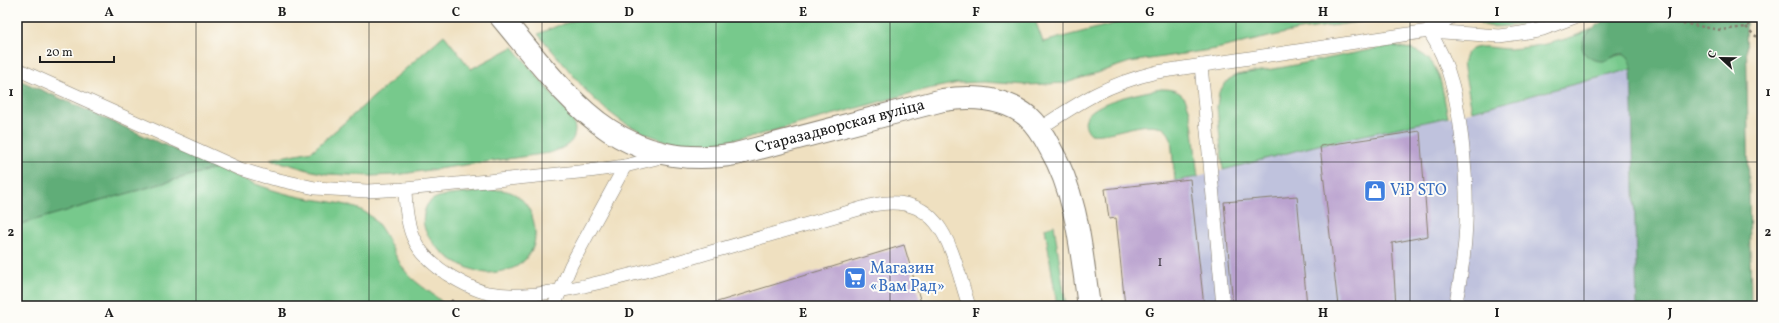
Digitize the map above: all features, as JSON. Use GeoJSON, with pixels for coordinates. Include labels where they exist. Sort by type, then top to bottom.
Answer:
{"type":"FeatureCollection","features":[{"type":"Feature","properties":{"kind":"street","name":"Старазадворская вуліца"},"geometry":{"type":"LineString","coordinates":[[500,17],[561,89],[604,128],[633,143],[668,155],[703,157],[736,154],[930,103],[966,98],[989,100],[1009,106],[1027,116],[1039,129],[1057,160],[1070,194],[1078,230],[1088,306]]}},
{"type":"Feature","properties":{"kind":"lane"},"geometry":{"type":"LineString","coordinates":[[1429,31],[1452,17]]}},
{"type":"Feature","properties":{"kind":"lane"},"geometry":{"type":"LineString","coordinates":[[1039,129],[1087,97],[1120,82],[1157,72],[1429,31],[1478,35],[1514,34],[1543,29],[1575,17]]}},
{"type":"Feature","properties":{"kind":"lane"},"geometry":{"type":"LineString","coordinates":[[1429,31],[1440,48],[1451,82],[1458,115],[1466,177],[1466,241],[1462,274],[1455,306]]}},
{"type":"Feature","properties":{"kind":"lane"},"geometry":{"type":"LineString","coordinates":[[1201,65],[1223,306]]}},
{"type":"Feature","properties":{"kind":"lane"},"geometry":{"type":"LineString","coordinates":[[17,70],[215,158],[266,177],[315,188],[367,191],[405,189],[562,174],[625,166],[668,155]]}},
{"type":"Feature","properties":{"kind":"lane"},"geometry":{"type":"LineString","coordinates":[[554,306],[559,291],[572,265],[625,166]]}},
{"type":"Feature","properties":{"kind":"lane"},"geometry":{"type":"LineString","coordinates":[[405,189],[408,225],[413,239],[422,251],[444,272],[474,288],[487,292],[517,296],[559,291],[666,265],[873,205],[895,202],[906,204],[926,213],[941,228],[969,306]]}},
{"type":"Feature","properties":{"kind":"path"},"geometry":{"type":"LineString","coordinates":[[1647,17],[1721,30],[1746,27],[1759,17]]}},
{"type":"Feature","properties":{"kind":"path"},"geometry":{"type":"LineString","coordinates":[[1746,27],[1754,35],[1762,39]]}},
{"type":"Feature","properties":{"kind":"shaded area"},"geometry":{"type":"Polygon","coordinates":[[[1632,69],[1637,306],[1125,306],[1116,218],[1109,219],[1105,189],[1190,179],[1318,145],[1459,115],[1632,69]]]}},
{"type":"Feature","properties":{"kind":"green space"},"geometry":{"type":"Polygon","coordinates":[[[585,17],[1034,17],[1043,42],[1140,17],[1397,17],[1299,30],[1216,49],[1130,62],[1066,83],[1027,85],[984,82],[958,83],[923,90],[758,135],[710,144],[687,144],[666,141],[644,133],[621,121],[589,94],[538,34],[585,17]]]}},
{"type":"Feature","properties":{"kind":"green space"},"geometry":{"type":"Polygon","coordinates":[[[1550,17],[1522,24],[1499,27],[1488,26],[1481,23],[1476,18],[1550,17]]]}},
{"type":"Feature","properties":{"kind":"green space"},"geometry":{"type":"Polygon","coordinates":[[[1608,17],[1746,17],[1751,306],[1637,306],[1631,63],[1628,57],[1623,54],[1603,61],[1592,59],[1586,55],[1582,44],[1588,33],[1608,17]]]}},
{"type":"Feature","properties":{"kind":"green space"},"geometry":{"type":"Polygon","coordinates":[[[1592,29],[1587,35],[1609,59],[1619,55],[1629,57],[1632,69],[1472,111],[1463,64],[1470,50],[1479,47],[1509,49],[1531,47],[1562,40],[1592,29]]]}},
{"type":"Feature","properties":{"kind":"green space"},"geometry":{"type":"Polygon","coordinates":[[[444,35],[471,69],[513,47],[572,118],[575,132],[571,142],[562,148],[549,153],[395,175],[371,176],[327,174],[270,159],[312,151],[444,35]]]}},
{"type":"Feature","properties":{"kind":"green space"},"geometry":{"type":"Polygon","coordinates":[[[1390,46],[1407,48],[1419,53],[1428,59],[1435,67],[1439,77],[1448,117],[1318,145],[1223,170],[1217,107],[1219,92],[1228,80],[1236,75],[1285,67],[1390,46]]]}},
{"type":"Feature","properties":{"kind":"green space"},"geometry":{"type":"Polygon","coordinates":[[[17,79],[216,168],[17,225],[17,79]]]}},
{"type":"Feature","properties":{"kind":"green space"},"geometry":{"type":"Polygon","coordinates":[[[1161,89],[1176,91],[1184,97],[1187,104],[1192,123],[1198,177],[1175,181],[1171,139],[1166,130],[1158,126],[1148,125],[1101,134],[1091,134],[1085,124],[1088,115],[1097,108],[1110,102],[1139,93],[1161,89]]]}},
{"type":"Feature","properties":{"kind":"green space"},"geometry":{"type":"Polygon","coordinates":[[[216,168],[281,193],[351,206],[368,214],[375,220],[385,234],[406,272],[446,306],[17,306],[17,225],[216,168]]]}},
{"type":"Feature","properties":{"kind":"green space"},"geometry":{"type":"Polygon","coordinates":[[[496,190],[514,194],[526,204],[534,223],[535,237],[530,253],[521,263],[508,270],[487,273],[466,267],[454,261],[434,244],[427,235],[424,224],[424,214],[428,204],[438,197],[496,190]]]}},
{"type":"Feature","properties":{"kind":"green space"},"geometry":{"type":"Polygon","coordinates":[[[1054,225],[1066,306],[1057,306],[1045,228],[1054,225]]]}},
{"type":"Feature","properties":{"kind":"building","name":"ViP STO"},"geometry":{"type":"Polygon","coordinates":[[[1420,131],[1428,236],[1392,243],[1396,306],[1338,306],[1320,146],[1420,131]]]}},
{"type":"Feature","properties":{"kind":"building"},"geometry":{"type":"Polygon","coordinates":[[[1190,179],[1204,306],[1125,306],[1116,218],[1109,219],[1105,189],[1190,179]]]}},
{"type":"Feature","properties":{"kind":"building"},"geometry":{"type":"Polygon","coordinates":[[[1297,196],[1307,306],[1233,306],[1224,202],[1297,196]]]}},
{"type":"Feature","properties":{"kind":"building","name":"Магазин «Вам Рад»"},"geometry":{"type":"Polygon","coordinates":[[[904,245],[922,306],[704,306],[904,245]]]}},
{"type":"Feature","properties":{"kind":"place","name":"ViP STO"},"geometry":{"type":"Point","coordinates":[1375,191]}},
{"type":"Feature","properties":{"kind":"place","name":"Магазин «Вам Рад»"},"geometry":{"type":"Point","coordinates":[855,278]}}]}
